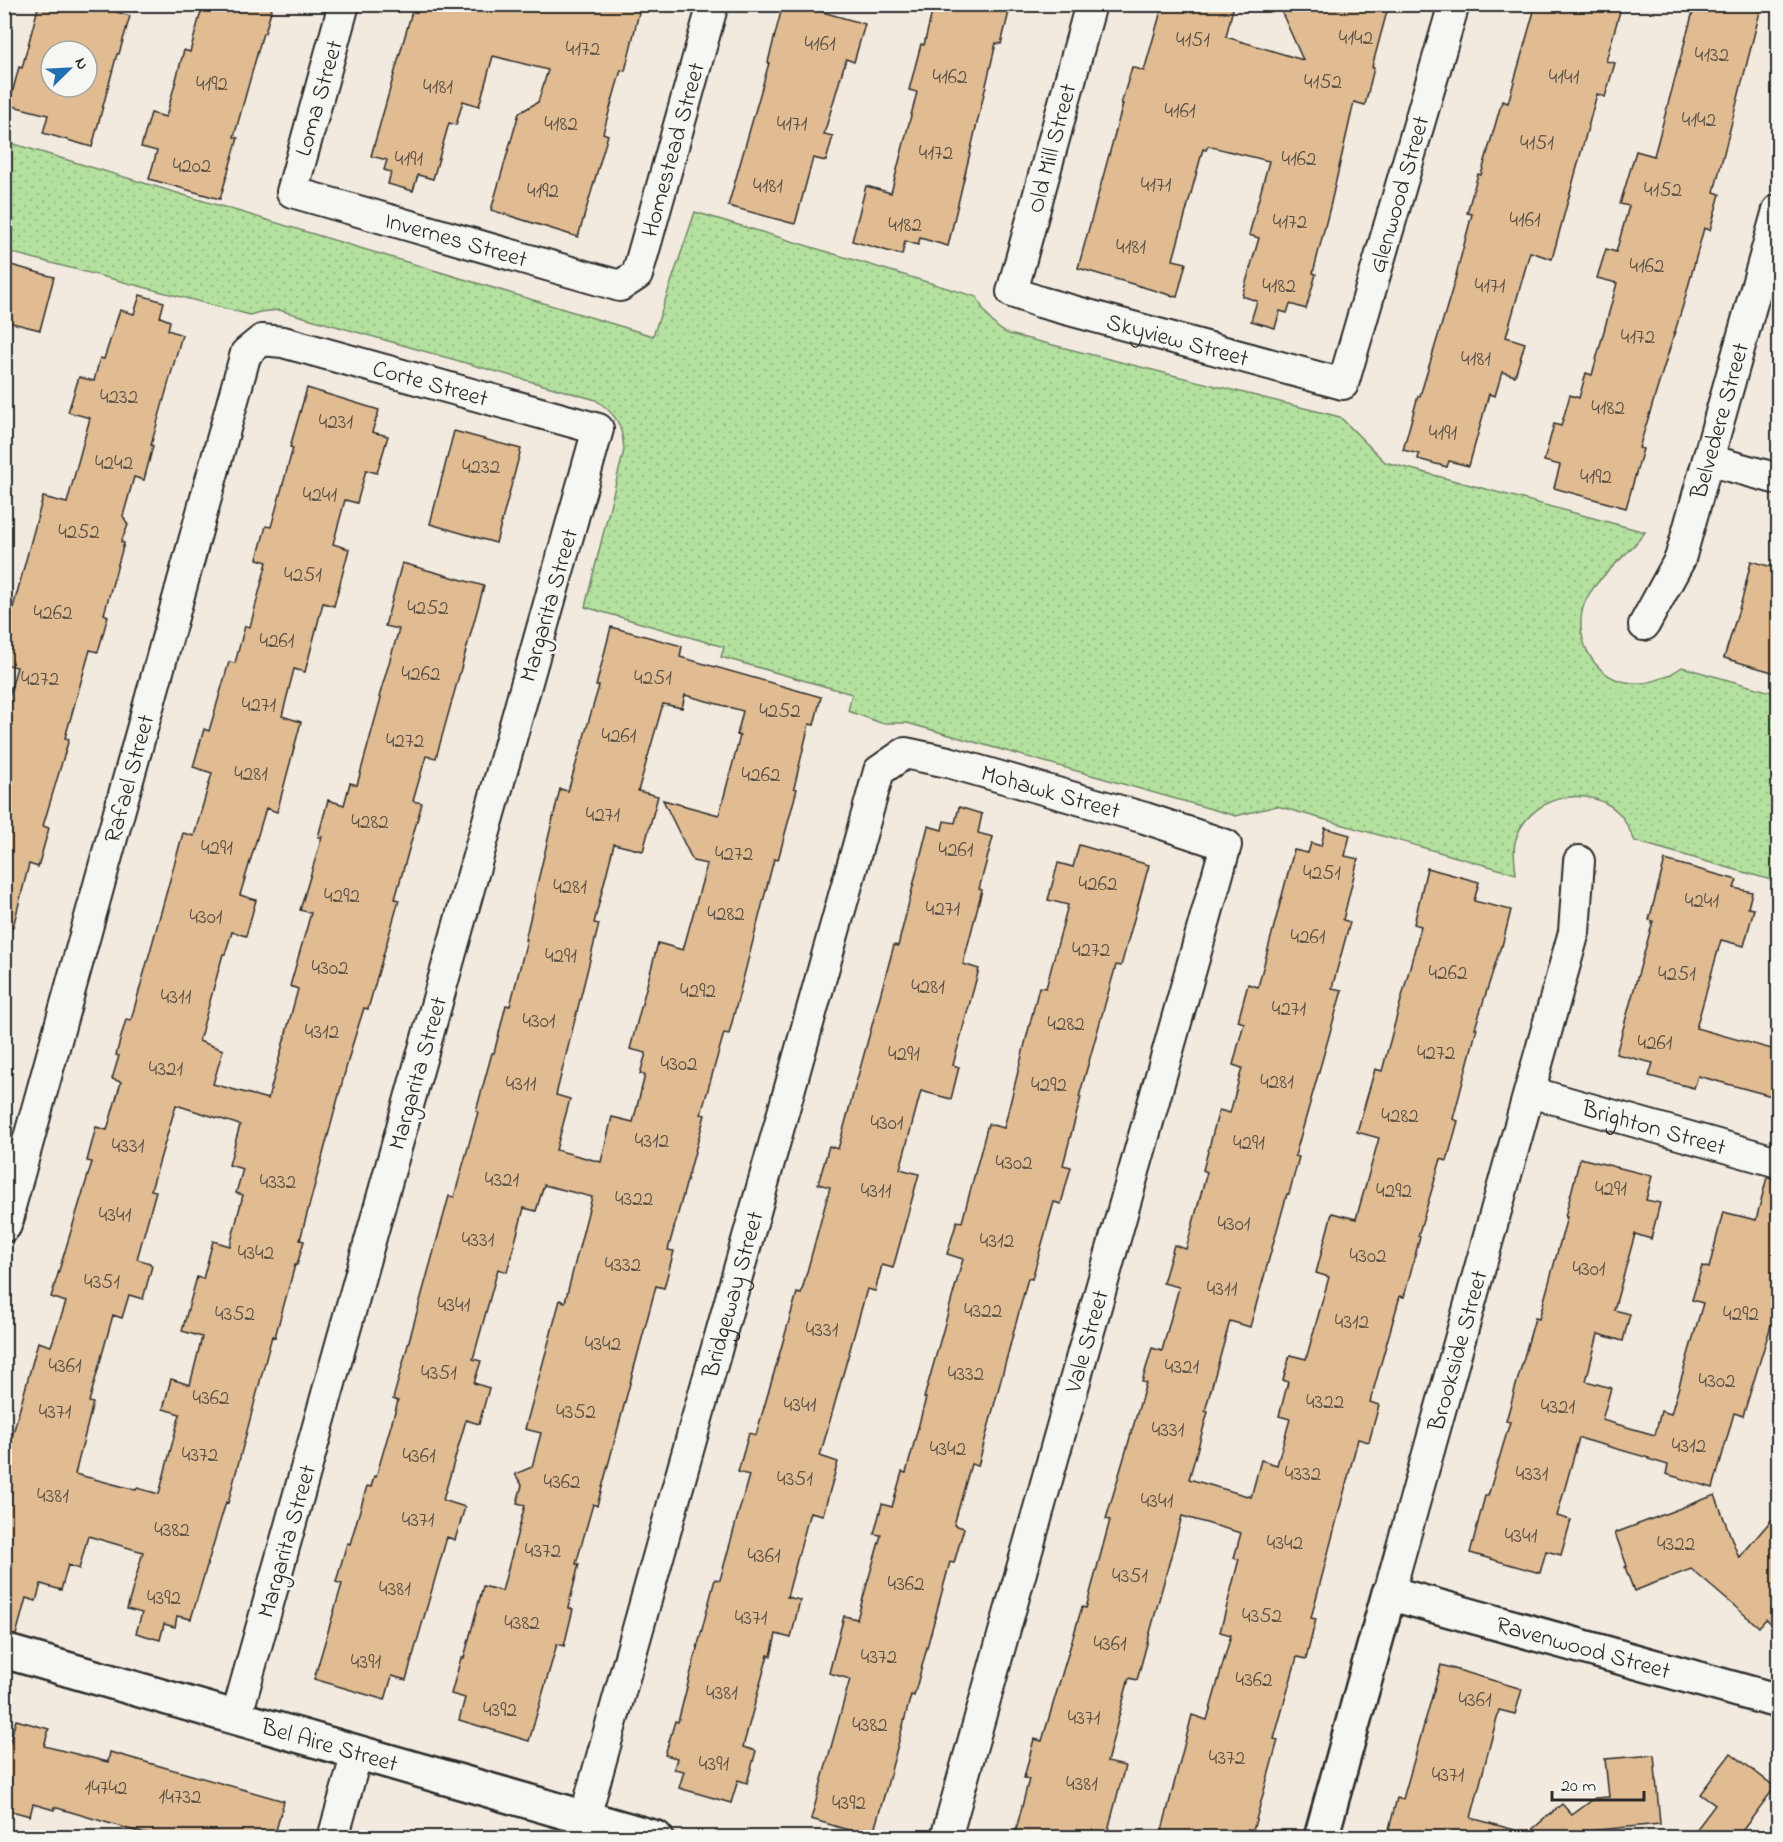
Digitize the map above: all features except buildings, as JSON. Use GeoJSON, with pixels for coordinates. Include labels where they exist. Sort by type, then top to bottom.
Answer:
{"type":"FeatureCollection","features":[{"type":"Feature","properties":{"kind":"street","name":"Loma Street"},"geometry":{"type":"LineString","coordinates":[[292,192],[344,4]]}},
{"type":"Feature","properties":{"kind":"street","name":"Homestead Street"},"geometry":{"type":"LineString","coordinates":[[620,286],[637,275],[713,4]]}},
{"type":"Feature","properties":{"kind":"street","name":"Old Mill Street"},"geometry":{"type":"LineString","coordinates":[[1012,292],[1091,4]]}},
{"type":"Feature","properties":{"kind":"street","name":"Glenwood Street"},"geometry":{"type":"LineString","coordinates":[[1343,384],[1454,4]]}},
{"type":"Feature","properties":{"kind":"street","name":"Invernes Street"},"geometry":{"type":"LineString","coordinates":[[292,192],[620,286]]}},
{"type":"Feature","properties":{"kind":"street","name":"Belvedere Street"},"geometry":{"type":"LineString","coordinates":[[1644,625],[1680,559],[1779,210]]}},
{"type":"Feature","properties":{"kind":"street","name":"Skyview Street"},"geometry":{"type":"LineString","coordinates":[[1012,292],[1040,302],[1343,384]]}},
{"type":"Feature","properties":{"kind":"street","name":"Corte Street"},"geometry":{"type":"LineString","coordinates":[[262,340],[283,342],[598,429]]}},
{"type":"Feature","properties":{"kind":"street","name":"Rafael Street"},"geometry":{"type":"LineString","coordinates":[[6,1217],[246,353],[262,340]]}},
{"type":"Feature","properties":{"kind":"street","name":"Margarita Street"},"geometry":{"type":"LineString","coordinates":[[236,1718],[598,429]]}},
{"type":"Feature","properties":{"kind":"street"},"geometry":{"type":"LineString","coordinates":[[1708,460],[1779,479]]}},
{"type":"Feature","properties":{"kind":"street","name":"Mohawk Street"},"geometry":{"type":"LineString","coordinates":[[879,771],[905,753],[948,762],[1145,818],[1226,845]]}},
{"type":"Feature","properties":{"kind":"street","name":"Bridgeway Street"},"geometry":{"type":"LineString","coordinates":[[585,1817],[879,771]]}},
{"type":"Feature","properties":{"kind":"street","name":"Vale Street"},"geometry":{"type":"LineString","coordinates":[[946,1838],[1226,845]]}},
{"type":"Feature","properties":{"kind":"street","name":"Brookside Street"},"geometry":{"type":"LineString","coordinates":[[1321,1838],[1574,932],[1579,861]]}},
{"type":"Feature","properties":{"kind":"street","name":"Brighton Street"},"geometry":{"type":"LineString","coordinates":[[1530,1092],[1779,1162]]}},
{"type":"Feature","properties":{"kind":"street","name":"Ravenwood Street"},"geometry":{"type":"LineString","coordinates":[[1389,1593],[1779,1701]]}},
{"type":"Feature","properties":{"kind":"street","name":"Bel Aire Street"},"geometry":{"type":"LineString","coordinates":[[4,1651],[656,1838]]}},
{"type":"Feature","properties":{"kind":"street"},"geometry":{"type":"LineString","coordinates":[[333,1838],[357,1753]]}},
{"type":"Feature","properties":{"kind":"green space"},"geometry":{"type":"Polygon","coordinates":[[[4,141],[653,336],[695,212],[977,297],[994,324],[1009,334],[1340,417],[1385,462],[1645,532],[1590,593],[1582,614],[1583,639],[1594,662],[1603,671],[1626,682],[1641,683],[1656,680],[1682,667],[1778,694],[1778,882],[1635,841],[1619,813],[1606,803],[1590,798],[1559,799],[1531,814],[1521,827],[1515,842],[1516,874],[1277,806],[1236,816],[907,723],[881,723],[848,711],[852,694],[721,657],[724,647],[585,607],[624,450],[620,427],[614,416],[603,405],[596,400],[279,310],[250,315],[5,251],[4,141]]]}}]}
